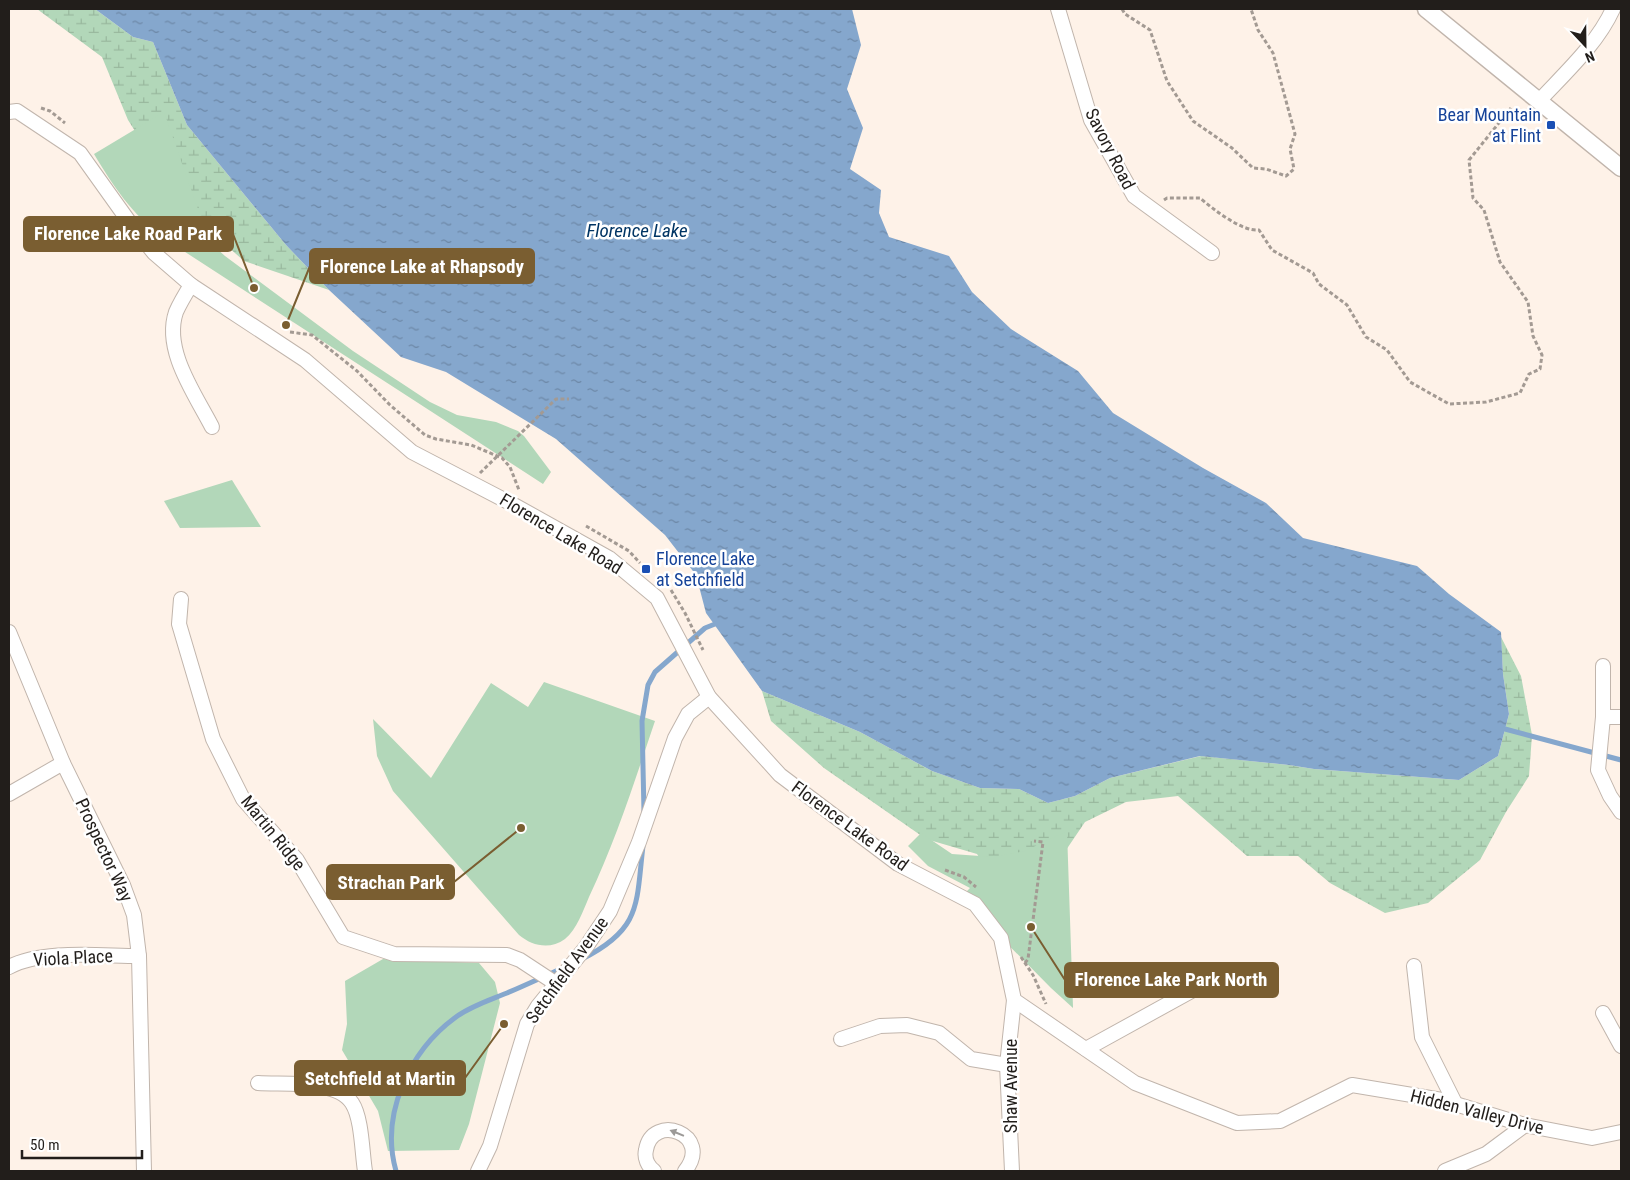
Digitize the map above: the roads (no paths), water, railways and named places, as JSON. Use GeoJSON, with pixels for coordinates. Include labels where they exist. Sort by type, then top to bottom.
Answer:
{"type":"FeatureCollection","features":[{"type":"Feature","properties":{"kind":"street","name":"Savory Road"},"geometry":{"type":"LineString","coordinates":[[1058,9],[1091,120],[1134,196],[1212,253]]}},
{"type":"Feature","properties":{"kind":"street"},"geometry":{"type":"LineString","coordinates":[[1426,9],[1540,100],[1621,168]]}},
{"type":"Feature","properties":{"kind":"street"},"geometry":{"type":"LineString","coordinates":[[1540,100],[1588,48],[1608,21],[1613,9]]}},
{"type":"Feature","properties":{"kind":"street","name":"Florence Lake Road"},"geometry":{"type":"LineString","coordinates":[[9,112],[16,112],[80,154],[154,253],[191,285],[305,360],[412,452],[473,482],[609,558],[657,598],[709,697],[780,775],[898,864],[975,904],[1001,938],[1014,1000]]}},
{"type":"Feature","properties":{"kind":"street"},"geometry":{"type":"LineString","coordinates":[[191,285],[176,312],[172,334],[182,368],[212,427]]}},
{"type":"Feature","properties":{"kind":"street","name":"Martin Ridge"},"geometry":{"type":"LineString","coordinates":[[181,599],[179,624],[213,739],[243,799],[298,860],[343,937],[394,954],[507,955],[520,960],[555,983]]}},
{"type":"Feature","properties":{"kind":"street","name":"Prospector Way"},"geometry":{"type":"LineString","coordinates":[[9,632],[63,763],[123,885],[134,915],[139,956],[144,1171]]}},
{"type":"Feature","properties":{"kind":"street"},"geometry":{"type":"LineString","coordinates":[[1603,666],[1603,717],[1598,770],[1610,796],[1621,812]]}},
{"type":"Feature","properties":{"kind":"street","name":"Setchfield Avenue"},"geometry":{"type":"LineString","coordinates":[[478,1171],[490,1146],[527,1024],[555,983],[586,947],[610,911],[638,842],[675,738],[688,714],[709,697]]}},
{"type":"Feature","properties":{"kind":"street"},"geometry":{"type":"LineString","coordinates":[[1603,717],[1621,717]]}},
{"type":"Feature","properties":{"kind":"street"},"geometry":{"type":"LineString","coordinates":[[9,794],[63,763]]}},
{"type":"Feature","properties":{"kind":"street","name":"Viola Place"},"geometry":{"type":"LineString","coordinates":[[9,967],[18,962],[45,957],[139,956]]}},
{"type":"Feature","properties":{"kind":"street"},"geometry":{"type":"LineString","coordinates":[[1414,966],[1422,1037],[1455,1103]]}},
{"type":"Feature","properties":{"kind":"street"},"geometry":{"type":"LineString","coordinates":[[1014,1000],[1086,1049],[1213,979]]}},
{"type":"Feature","properties":{"kind":"street","name":"Shaw Avenue"},"geometry":{"type":"LineString","coordinates":[[1012,1171],[1007,1065],[1014,1000]]}},
{"type":"Feature","properties":{"kind":"street"},"geometry":{"type":"LineString","coordinates":[[1603,1013],[1621,1046]]}},
{"type":"Feature","properties":{"kind":"street"},"geometry":{"type":"LineString","coordinates":[[841,1039],[880,1026],[907,1025],[939,1033],[971,1059],[1007,1065]]}},
{"type":"Feature","properties":{"kind":"street","name":"Hidden Valley Drive"},"geometry":{"type":"LineString","coordinates":[[1086,1049],[1135,1083],[1237,1122],[1280,1121],[1352,1085],[1455,1103],[1525,1125],[1592,1138],[1621,1132]]}},
{"type":"Feature","properties":{"kind":"street"},"geometry":{"type":"LineString","coordinates":[[258,1083],[331,1087],[343,1092],[353,1104],[357,1117],[365,1171]]}},
{"type":"Feature","properties":{"kind":"street"},"geometry":{"type":"LineString","coordinates":[[1445,1171],[1486,1154],[1525,1125]]}},
{"type":"Feature","properties":{"kind":"street"},"geometry":{"type":"LineString","coordinates":[[654,1171],[646,1162],[647,1143],[661,1131],[670,1129],[679,1132],[692,1145],[691,1164],[685,1171]]}},
{"type":"Feature","properties":{"kind":"water","name":"Florence Lake"},"geometry":{"type":"Polygon","coordinates":[[[95,9],[852,9],[861,45],[847,89],[863,128],[850,169],[881,190],[879,213],[889,237],[949,256],[972,292],[1011,329],[1078,371],[1113,413],[1203,468],[1266,503],[1303,538],[1417,566],[1449,594],[1501,632],[1503,674],[1509,714],[1498,756],[1459,780],[1314,769],[1200,756],[1110,778],[1075,796],[1048,803],[1019,789],[980,788],[932,771],[860,732],[762,691],[706,613],[696,575],[665,535],[556,439],[446,372],[401,357],[329,290],[286,245],[187,125],[153,42],[133,37],[95,9]]]}},
{"type":"Feature","properties":{"kind":"waterway"},"geometry":{"type":"LineString","coordinates":[[644,812],[642,721],[648,685],[655,672],[705,628],[715,624]]}},
{"type":"Feature","properties":{"kind":"waterway"},"geometry":{"type":"LineString","coordinates":[[1505,729],[1621,760]]}},
{"type":"Feature","properties":{"kind":"waterway"},"geometry":{"type":"LineString","coordinates":[[582,959],[602,948],[616,937],[626,925],[636,899],[643,846]]}},
{"type":"Feature","properties":{"kind":"waterway"},"geometry":{"type":"LineString","coordinates":[[396,1171],[392,1150],[392,1128],[396,1107],[402,1086],[412,1066],[425,1048],[439,1031],[462,1013],[563,968]]}},
{"type":"Feature","properties":{"kind":"place","name":"Bear Mountain at Flint"},"geometry":{"type":"Point","coordinates":[1551,125]}},
{"type":"Feature","properties":{"kind":"place","name":"Florence Lake Road Park"},"geometry":{"type":"Point","coordinates":[254,288]}},
{"type":"Feature","properties":{"kind":"place","name":"Florence Lake at Rhapsody"},"geometry":{"type":"Point","coordinates":[286,325]}},
{"type":"Feature","properties":{"kind":"place","name":"Florence Lake at Setchfield"},"geometry":{"type":"Point","coordinates":[646,569]}},
{"type":"Feature","properties":{"kind":"place","name":"Strachan Park"},"geometry":{"type":"Point","coordinates":[521,828]}},
{"type":"Feature","properties":{"kind":"place","name":"Florence Lake Park North"},"geometry":{"type":"Point","coordinates":[1031,927]}},
{"type":"Feature","properties":{"kind":"place","name":"Setchfield at Martin"},"geometry":{"type":"Point","coordinates":[504,1024]}}]}
